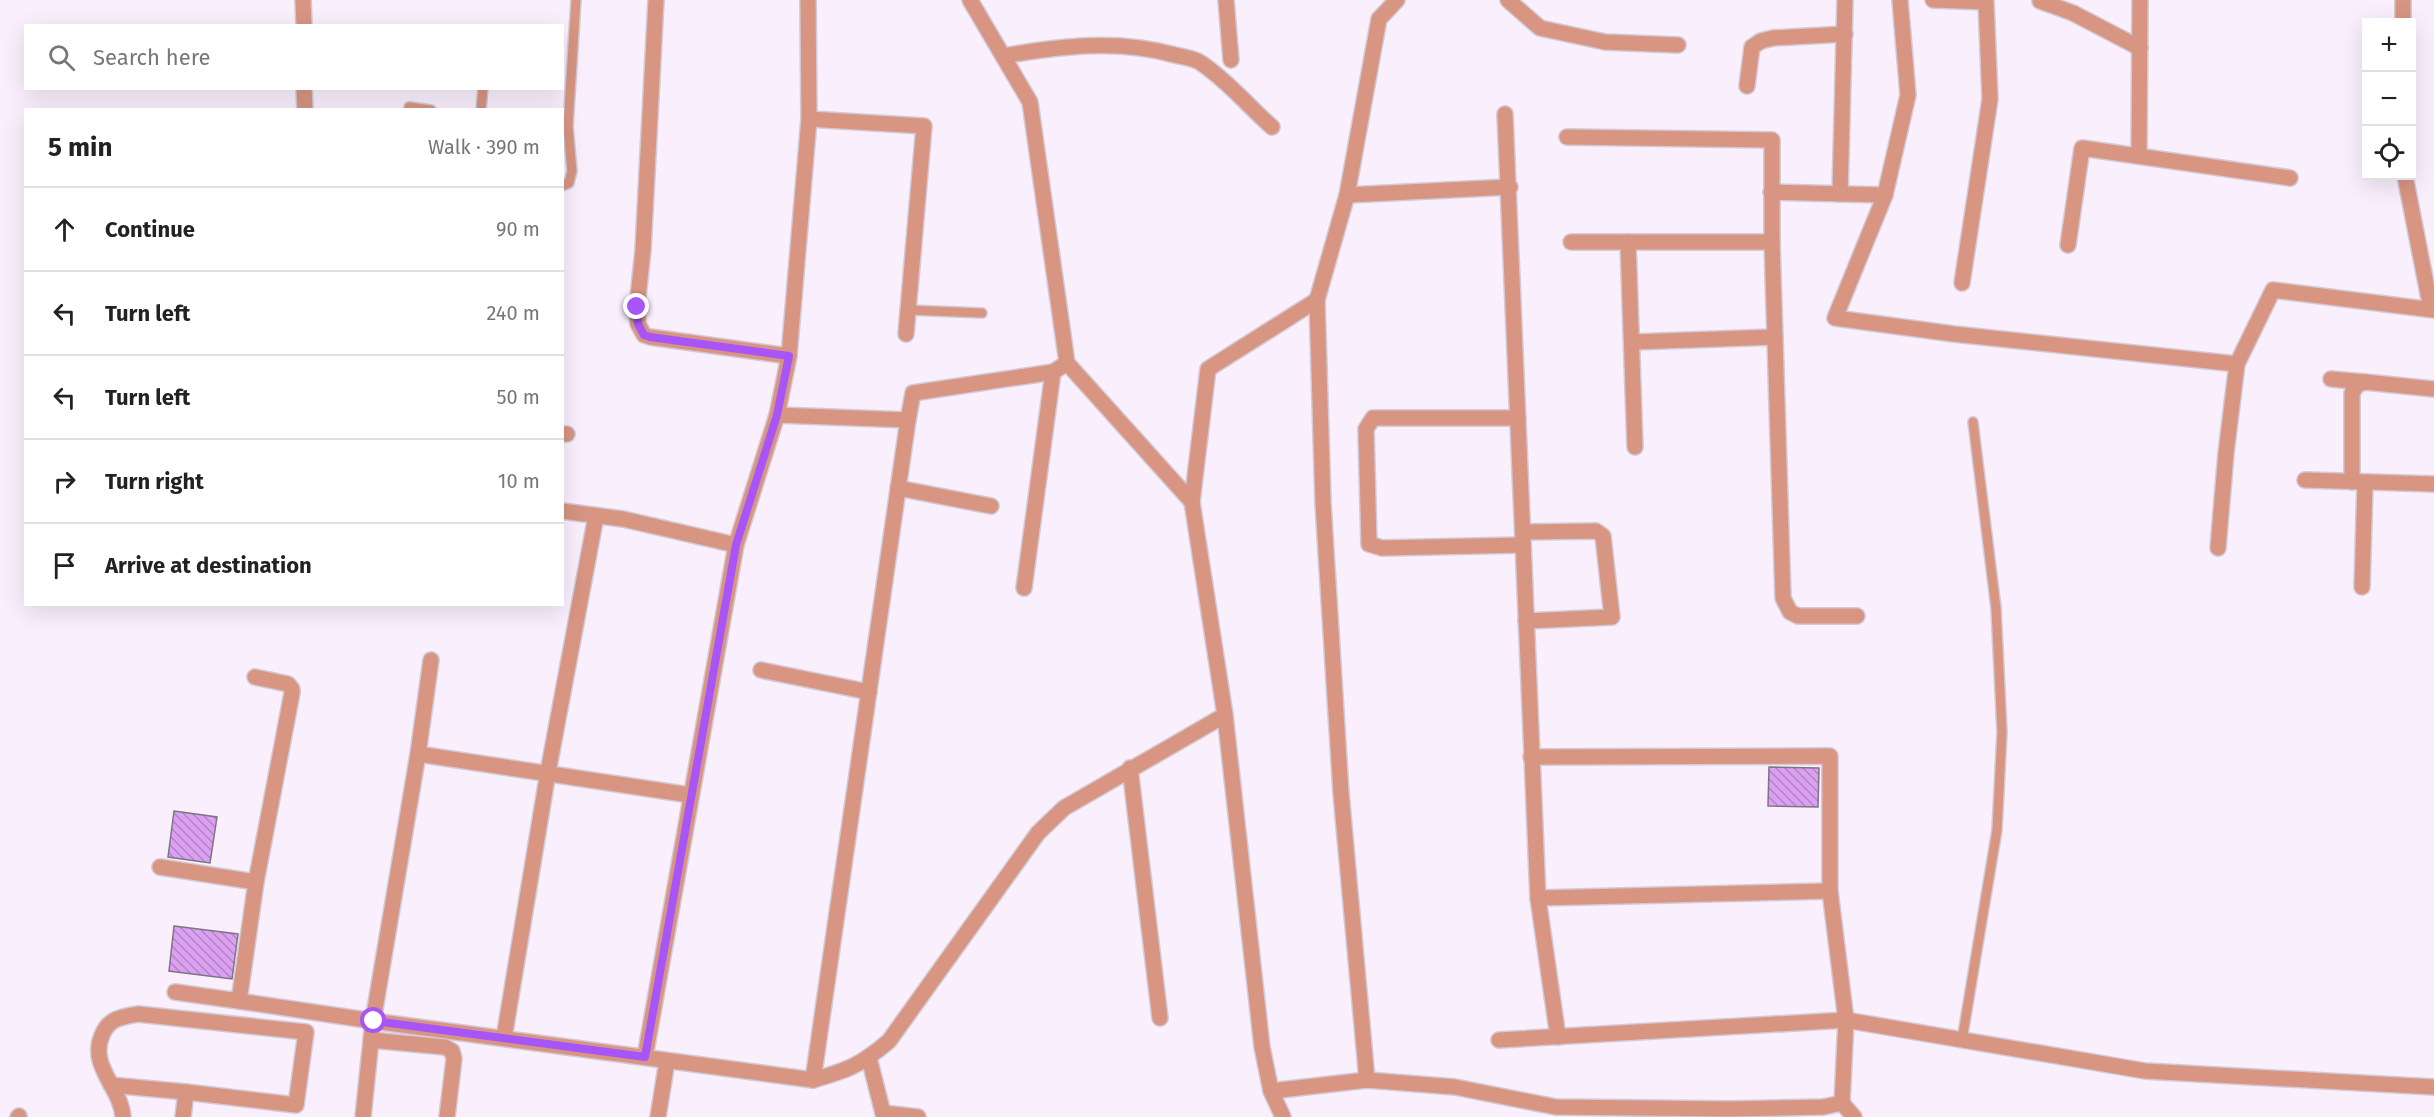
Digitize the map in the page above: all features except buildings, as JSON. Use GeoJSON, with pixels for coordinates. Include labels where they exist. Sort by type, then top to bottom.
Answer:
{"type":"FeatureCollection","features":[{"type":"Feature","properties":{"kind":"street"},"geometry":{"type":"LineString","coordinates":[[303,0],[303,24]]}},
{"type":"Feature","properties":{"kind":"street"},"geometry":{"type":"LineString","coordinates":[[656,0],[643,250],[637,307],[638,324],[644,335],[650,337],[789,356]]}},
{"type":"Feature","properties":{"kind":"street"},"geometry":{"type":"LineString","coordinates":[[645,1057],[736,545],[777,415],[789,356],[808,119],[808,0]]}},
{"type":"Feature","properties":{"kind":"street"},"geometry":{"type":"LineString","coordinates":[[970,0],[1030,102],[1066,363],[1192,502]]}},
{"type":"Feature","properties":{"kind":"street"},"geometry":{"type":"LineString","coordinates":[[1226,0],[1231,60]]}},
{"type":"Feature","properties":{"kind":"street"},"geometry":{"type":"LineString","coordinates":[[1367,1080],[1341,793],[1323,503],[1317,300],[1347,195],[1379,20],[1397,0]]}},
{"type":"Feature","properties":{"kind":"street"},"geometry":{"type":"LineString","coordinates":[[1508,0],[1540,28],[1605,42],[1678,45]]}},
{"type":"Feature","properties":{"kind":"street"},"geometry":{"type":"LineString","coordinates":[[1840,194],[1845,0]]}},
{"type":"Feature","properties":{"kind":"street"},"geometry":{"type":"LineString","coordinates":[[1900,0],[1908,96],[1885,195],[1835,318],[1954,334],[2053,342],[2237,364]]}},
{"type":"Feature","properties":{"kind":"street"},"geometry":{"type":"LineString","coordinates":[[1933,0],[1986,2],[1990,99],[1962,283]]}},
{"type":"Feature","properties":{"kind":"street"},"geometry":{"type":"LineString","coordinates":[[2139,156],[2140,0]]}},
{"type":"Feature","properties":{"kind":"street"},"geometry":{"type":"LineString","coordinates":[[2403,0],[2403,18]]}},
{"type":"Feature","properties":{"kind":"street"},"geometry":{"type":"LineString","coordinates":[[2040,1],[2073,13],[2140,48]]}},
{"type":"Feature","properties":{"kind":"street"},"geometry":{"type":"LineString","coordinates":[[1747,86],[1752,47],[1761,41],[1773,38],[1845,34]]}},
{"type":"Feature","properties":{"kind":"street"},"geometry":{"type":"LineString","coordinates":[[1003,56],[1052,48],[1103,44],[1125,45],[1177,55],[1198,61],[1213,72],[1272,127]]}},
{"type":"Feature","properties":{"kind":"street"},"geometry":{"type":"LineString","coordinates":[[304,90],[305,108]]}},
{"type":"Feature","properties":{"kind":"street"},"geometry":{"type":"LineString","coordinates":[[1505,114],[1510,187],[1538,898],[1558,1037]]}},
{"type":"Feature","properties":{"kind":"street"},"geometry":{"type":"LineString","coordinates":[[808,119],[924,126],[906,334]]}},
{"type":"Feature","properties":{"kind":"street"},"geometry":{"type":"LineString","coordinates":[[1568,137],[1772,140],[1772,242],[1783,598],[1790,612],[1798,616],[1857,616]]}},
{"type":"Feature","properties":{"kind":"street"},"geometry":{"type":"LineString","coordinates":[[2068,245],[2082,148],[2290,178]]}},
{"type":"Feature","properties":{"kind":"street"},"geometry":{"type":"LineString","coordinates":[[2218,548],[2226,453],[2237,364],[2273,290],[2433,310],[2406,180]]}},
{"type":"Feature","properties":{"kind":"street"},"geometry":{"type":"LineString","coordinates":[[1347,195],[1510,187]]}},
{"type":"Feature","properties":{"kind":"street"},"geometry":{"type":"LineString","coordinates":[[1771,192],[1885,195]]}},
{"type":"Feature","properties":{"kind":"street"},"geometry":{"type":"LineString","coordinates":[[1571,242],[1772,242]]}},
{"type":"Feature","properties":{"kind":"street"},"geometry":{"type":"LineString","coordinates":[[1628,242],[1635,447]]}},
{"type":"Feature","properties":{"kind":"street"},"geometry":{"type":"LineString","coordinates":[[1283,1117],[1270,1091],[1262,1047],[1225,715],[1192,502],[1208,369],[1317,300]]}},
{"type":"Feature","properties":{"kind":"street"},"geometry":{"type":"LineString","coordinates":[[1632,342],[1775,337]]}},
{"type":"Feature","properties":{"kind":"street"},"geometry":{"type":"LineString","coordinates":[[813,1080],[913,393],[1053,372],[1066,363]]}},
{"type":"Feature","properties":{"kind":"street"},"geometry":{"type":"LineString","coordinates":[[1024,588],[1053,372]]}},
{"type":"Feature","properties":{"kind":"street"},"geometry":{"type":"LineString","coordinates":[[2331,379],[2434,389]]}},
{"type":"Feature","properties":{"kind":"street"},"geometry":{"type":"LineString","coordinates":[[2362,587],[2359,483],[2352,393],[2356,385],[2365,382]]}},
{"type":"Feature","properties":{"kind":"street"},"geometry":{"type":"LineString","coordinates":[[777,415],[908,420]]}},
{"type":"Feature","properties":{"kind":"street"},"geometry":{"type":"LineString","coordinates":[[1518,418],[1373,418],[1366,429],[1369,544],[1382,548],[1523,539],[1596,531],[1603,536],[1612,617],[1526,621]]}},
{"type":"Feature","properties":{"kind":"street"},"geometry":{"type":"LineString","coordinates":[[2305,480],[2434,484]]}},
{"type":"Feature","properties":{"kind":"street"},"geometry":{"type":"LineString","coordinates":[[898,488],[991,506]]}},
{"type":"Feature","properties":{"kind":"street"},"geometry":{"type":"LineString","coordinates":[[564,511],[623,519],[736,545]]}},
{"type":"Feature","properties":{"kind":"street"},"geometry":{"type":"LineString","coordinates":[[504,1038],[548,772],[596,516]]}},
{"type":"Feature","properties":{"kind":"street"},"geometry":{"type":"LineString","coordinates":[[363,1117],[371,1040],[418,754],[431,660]]}},
{"type":"Feature","properties":{"kind":"street"},"geometry":{"type":"LineString","coordinates":[[761,670],[869,692]]}},
{"type":"Feature","properties":{"kind":"street"},"geometry":{"type":"LineString","coordinates":[[238,1001],[256,882],[292,693],[288,684],[255,677]]}},
{"type":"Feature","properties":{"kind":"street"},"geometry":{"type":"LineString","coordinates":[[175,992],[813,1080],[849,1070],[869,1058],[889,1041],[1038,833],[1064,808],[1225,715]]}},
{"type":"Feature","properties":{"kind":"street"},"geometry":{"type":"LineString","coordinates":[[418,754],[690,795]]}},
{"type":"Feature","properties":{"kind":"street"},"geometry":{"type":"LineString","coordinates":[[1531,757],[1830,756],[1830,891],[1846,1020],[1842,1103],[1854,1117]]}},
{"type":"Feature","properties":{"kind":"street"},"geometry":{"type":"LineString","coordinates":[[1130,768],[1160,1018]]}},
{"type":"Feature","properties":{"kind":"street"},"geometry":{"type":"LineString","coordinates":[[160,867],[256,882]]}},
{"type":"Feature","properties":{"kind":"street"},"geometry":{"type":"LineString","coordinates":[[1538,898],[1830,891]]}},
{"type":"Feature","properties":{"kind":"street"},"geometry":{"type":"LineString","coordinates":[[111,1085],[296,1105],[306,1032],[138,1014],[120,1017],[108,1023],[99,1040],[99,1060],[111,1085],[122,1104],[123,1117]]}},
{"type":"Feature","properties":{"kind":"street"},"geometry":{"type":"LineString","coordinates":[[1499,1040],[1846,1020],[2145,1071],[2434,1087]]}},
{"type":"Feature","properties":{"kind":"street"},"geometry":{"type":"LineString","coordinates":[[371,1040],[445,1047],[452,1051],[454,1059],[447,1117]]}},
{"type":"Feature","properties":{"kind":"street"},"geometry":{"type":"LineString","coordinates":[[869,1058],[883,1115],[918,1117]]}},
{"type":"Feature","properties":{"kind":"street"},"geometry":{"type":"LineString","coordinates":[[658,1117],[667,1061]]}},
{"type":"Feature","properties":{"kind":"street"},"geometry":{"type":"LineString","coordinates":[[1270,1091],[1367,1080],[1455,1087],[1556,1107],[1741,1109],[1823,1107],[1842,1103]]}},
{"type":"Feature","properties":{"kind":"street"},"geometry":{"type":"LineString","coordinates":[[183,1117],[186,1092]]}},
{"type":"Feature","properties":{"kind":"lane"},"geometry":{"type":"LineString","coordinates":[[564,185],[569,183],[572,171],[565,126],[576,0]]}},
{"type":"Feature","properties":{"kind":"lane"},"geometry":{"type":"LineString","coordinates":[[481,108],[483,90]]}},
{"type":"Feature","properties":{"kind":"lane"},"geometry":{"type":"LineString","coordinates":[[409,107],[416,108]]}},
{"type":"Feature","properties":{"kind":"lane"},"geometry":{"type":"LineString","coordinates":[[908,310],[982,314]]}},
{"type":"Feature","properties":{"kind":"lane"},"geometry":{"type":"LineString","coordinates":[[1962,1041],[1996,830],[2002,732],[1996,608],[1973,422]]}},
{"type":"Feature","properties":{"kind":"route"},"geometry":{"type":"LineString","coordinates":[[374,1021],[645,1057],[736,545],[777,415],[789,356],[650,337],[644,335],[638,324],[637,307]]}}]}
